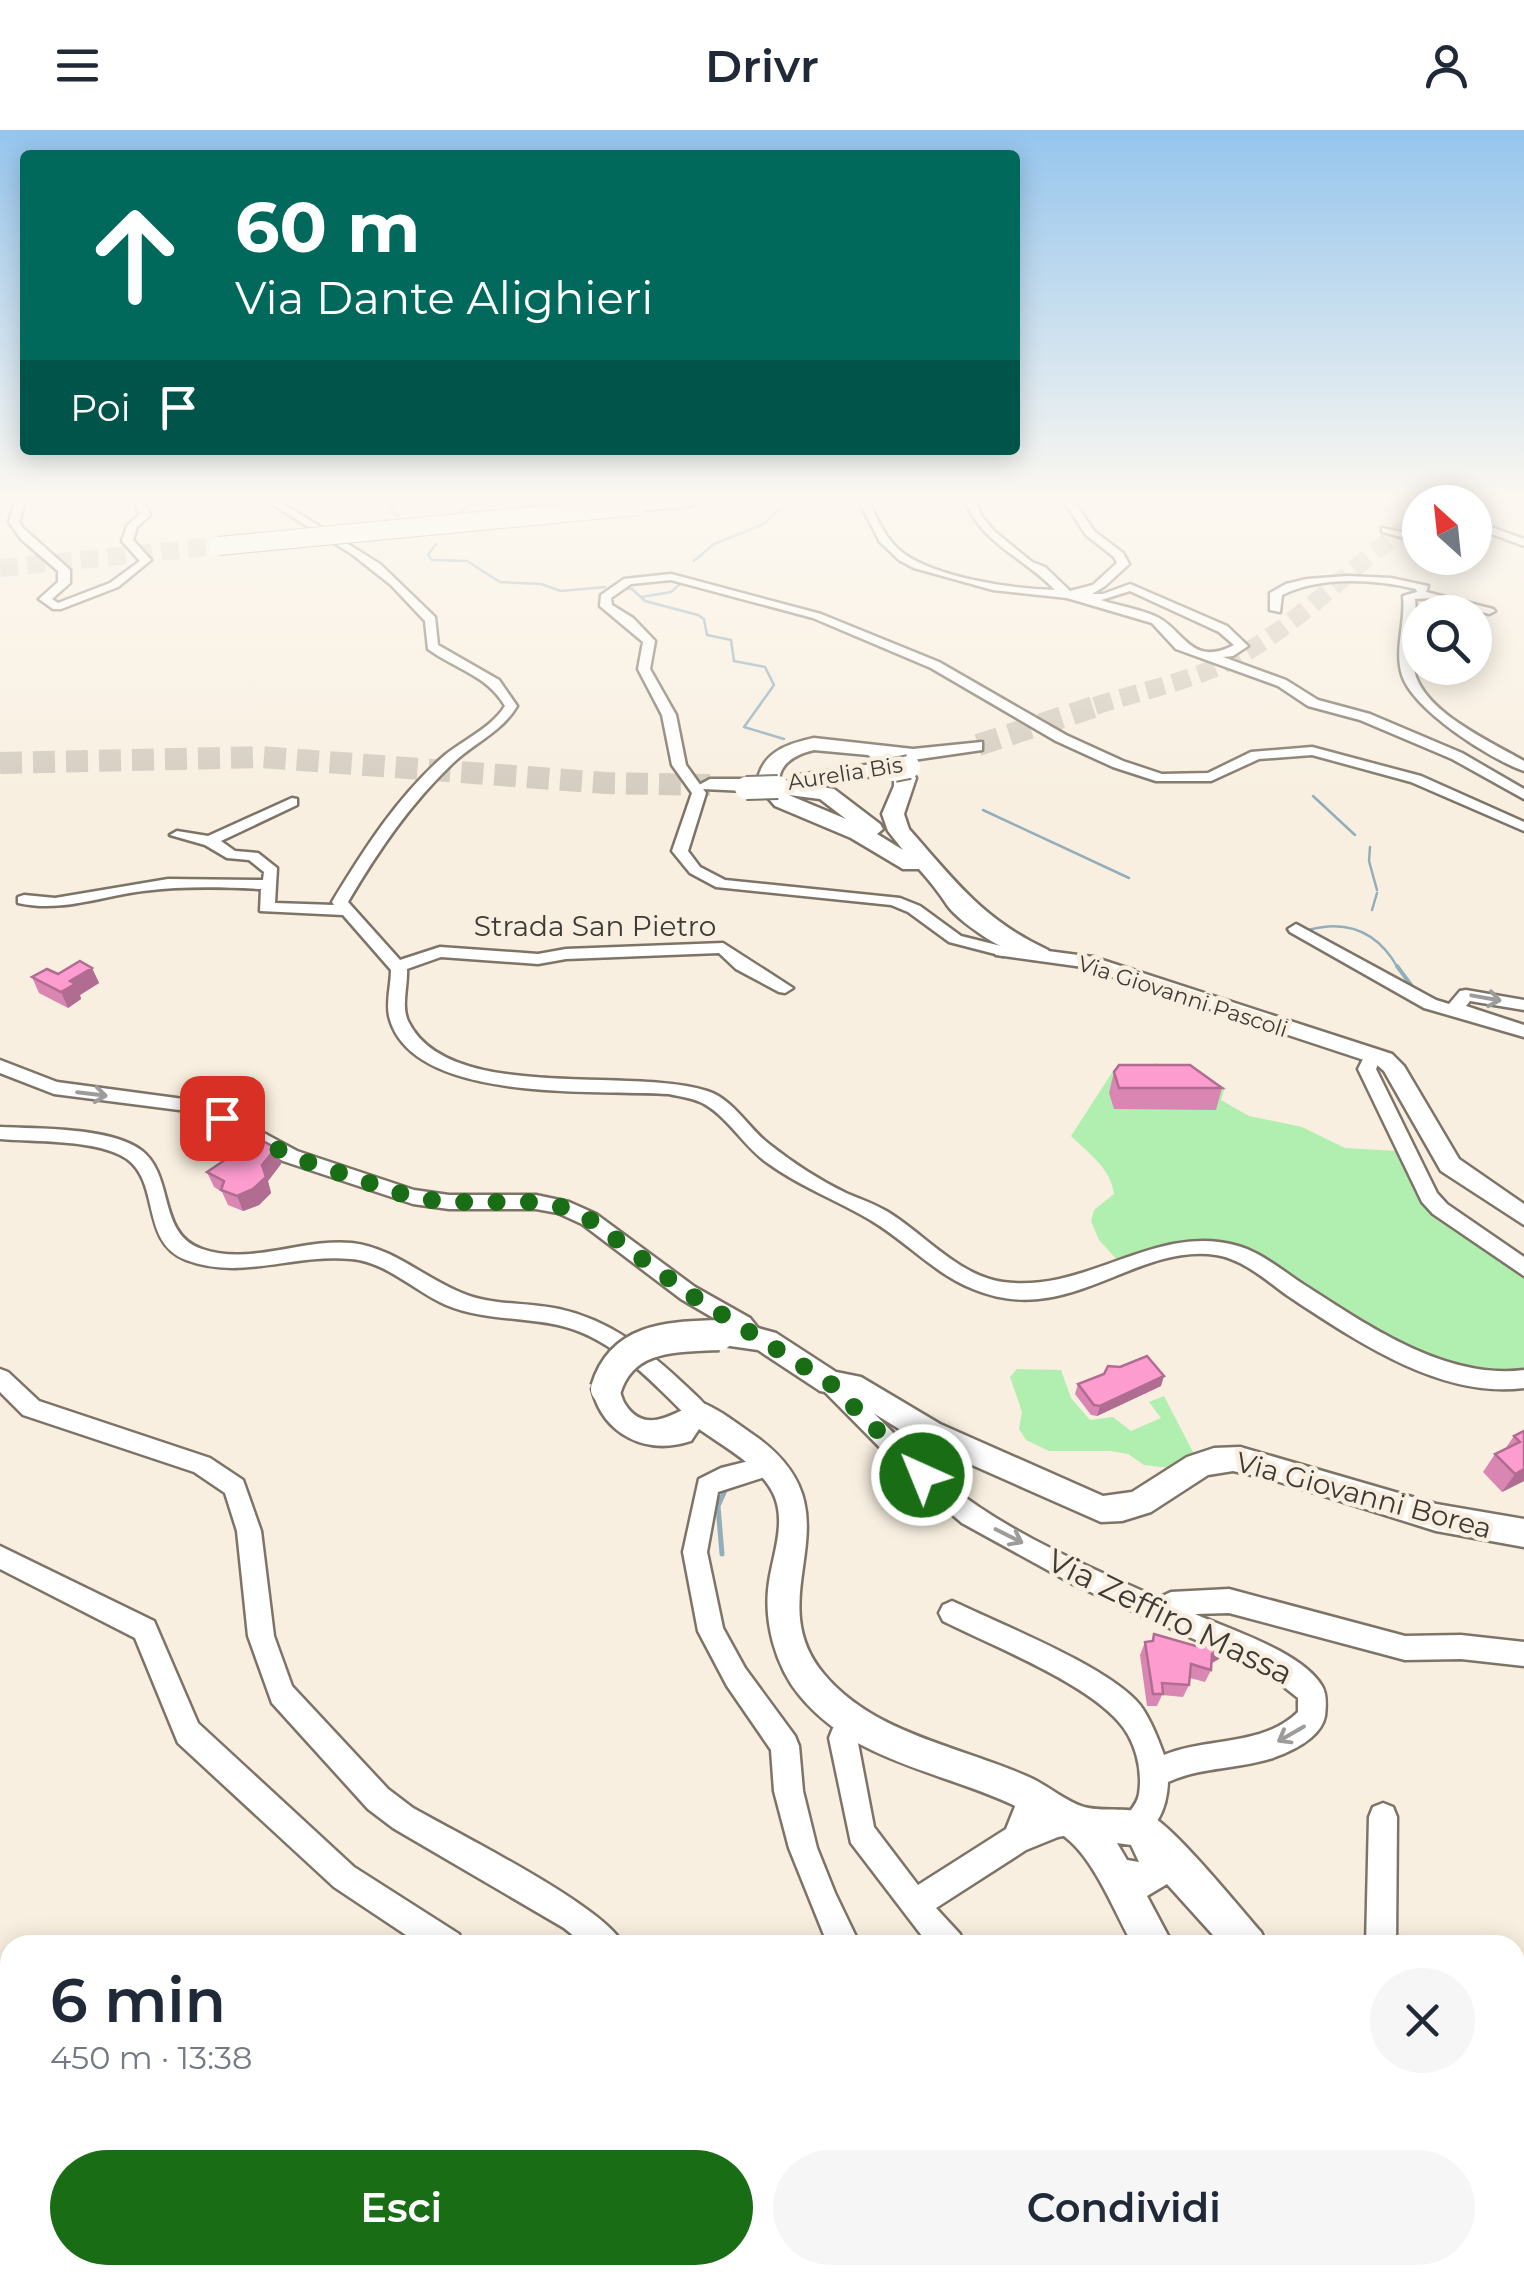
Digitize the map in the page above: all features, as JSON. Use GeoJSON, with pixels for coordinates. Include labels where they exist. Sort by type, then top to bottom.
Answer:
{"type":"FeatureCollection","features":[{"type":"Feature","properties":{"kind":"highway"},"geometry":{"type":"LineString","coordinates":[[883,838],[863,817],[856,797],[871,780],[900,767],[976,746],[916,755],[824,744],[785,755],[769,770],[768,786],[777,797],[859,833],[912,864]]}},
{"type":"Feature","properties":{"kind":"highway"},"geometry":{"type":"LineString","coordinates":[[776,783],[805,759],[833,751],[869,752],[893,762],[908,780],[895,809],[894,822],[994,940],[1039,955]]}},
{"type":"Feature","properties":{"kind":"highway","name":"Aurelia Bis"},"geometry":{"type":"LineString","coordinates":[[776,783],[900,767]]}},
{"type":"Feature","properties":{"kind":"highway"},"geometry":{"type":"LineString","coordinates":[[716,785],[776,783],[834,798],[971,914]]}},
{"type":"Feature","properties":{"kind":"main road","name":"Via Giovanni Pascoli"},"geometry":{"type":"LineString","coordinates":[[1039,955],[1086,961],[1372,1057]]}},
{"type":"Feature","properties":{"kind":"main road"},"geometry":{"type":"LineString","coordinates":[[1372,1057],[1393,1066],[1450,1165],[1524,1216]]}},
{"type":"Feature","properties":{"kind":"main road"},"geometry":{"type":"LineString","coordinates":[[754,1337],[662,1338],[634,1347],[612,1366],[606,1389],[613,1411],[624,1424],[646,1433],[668,1434],[711,1422],[770,1466],[785,1486],[794,1510],[795,1535],[783,1607],[791,1648],[812,1685],[839,1713],[874,1732],[1032,1799],[1180,1869],[1239,1935]]}},
{"type":"Feature","properties":{"kind":"main road","name":"Via Giovanni Borea"},"geometry":{"type":"LineString","coordinates":[[754,1337],[830,1383],[848,1384],[930,1433],[1100,1510],[1129,1510],[1204,1462],[1230,1458],[1333,1483],[1478,1527],[1524,1533]]}},
{"type":"Feature","properties":{"kind":"main road"},"geometry":{"type":"LineString","coordinates":[[1123,1844],[1151,1935]]}},
{"type":"Feature","properties":{"kind":"street"},"geometry":{"type":"LineString","coordinates":[[413,602],[430,620],[432,646],[489,676],[511,706],[503,719],[449,759],[382,833],[340,902],[396,966],[400,979],[395,1008],[401,1026],[419,1051],[453,1069],[485,1079],[674,1088],[716,1102],[752,1140],[781,1160],[834,1195],[881,1216],[959,1272],[999,1290],[1064,1289],[1171,1253],[1221,1248],[1243,1256],[1368,1332],[1452,1374],[1500,1385],[1524,1379]]}},
{"type":"Feature","properties":{"kind":"street"},"geometry":{"type":"LineString","coordinates":[[605,602],[650,641],[644,668],[669,715],[680,765],[698,788],[699,798],[682,838],[680,851],[685,862],[721,884],[894,901],[914,909],[955,939],[994,940]]}},
{"type":"Feature","properties":{"kind":"street"},"geometry":{"type":"LineString","coordinates":[[763,602],[817,616],[935,665],[1062,738],[1160,778],[1211,777],[1256,755],[1312,752],[1416,779],[1524,826]]}},
{"type":"Feature","properties":{"kind":"street"},"geometry":{"type":"LineString","coordinates":[[1094,602],[1159,622],[1172,640],[1282,683],[1313,703],[1362,716],[1458,756],[1524,795]]}},
{"type":"Feature","properties":{"kind":"street"},"geometry":{"type":"LineString","coordinates":[[1162,602],[1223,629],[1242,646],[1229,653],[1201,654]]}},
{"type":"Feature","properties":{"kind":"street"},"geometry":{"type":"LineString","coordinates":[[1275,602],[1276,610]]}},
{"type":"Feature","properties":{"kind":"street"},"geometry":{"type":"LineString","coordinates":[[1414,685],[1428,705],[1451,723],[1524,767]]}},
{"type":"Feature","properties":{"kind":"street"},"geometry":{"type":"LineString","coordinates":[[210,840],[292,802]]}},
{"type":"Feature","properties":{"kind":"street"},"geometry":{"type":"LineString","coordinates":[[178,836],[210,840],[232,855],[252,856],[265,864],[272,870],[266,908],[346,910]]}},
{"type":"Feature","properties":{"kind":"street"},"geometry":{"type":"LineString","coordinates":[[24,900],[51,906],[95,893],[150,885],[269,885]]}},
{"type":"Feature","properties":{"kind":"street"},"geometry":{"type":"LineString","coordinates":[[1296,929],[1430,1004],[1524,1030]]}},
{"type":"Feature","properties":{"kind":"street","name":"Strada San Pietro"},"geometry":{"type":"LineString","coordinates":[[396,966],[440,952],[538,959],[566,954],[723,948],[742,964],[785,988]]}},
{"type":"Feature","properties":{"kind":"street"},"geometry":{"type":"LineString","coordinates":[[1463,1013],[1456,1002],[1466,995],[1524,1005]]}},
{"type":"Feature","properties":{"kind":"street"},"geometry":{"type":"LineString","coordinates":[[1372,1057],[1367,1068],[1430,1197],[1524,1268]]}},
{"type":"Feature","properties":{"kind":"street"},"geometry":{"type":"LineString","coordinates":[[0,1066],[54,1088],[199,1106],[290,1156],[414,1198],[536,1202],[562,1207],[589,1219],[673,1282],[742,1324],[754,1337]]}},
{"type":"Feature","properties":{"kind":"street"},"geometry":{"type":"LineString","coordinates":[[0,1133],[108,1144],[137,1157],[144,1166],[164,1230],[186,1252],[206,1258],[242,1260],[350,1250],[379,1256],[454,1298],[479,1307],[585,1323],[624,1345],[711,1422]]}},
{"type":"Feature","properties":{"kind":"street"},"geometry":{"type":"LineString","coordinates":[[0,1378],[19,1400],[46,1414],[202,1465],[227,1479],[240,1498],[249,1531],[261,1636],[281,1694],[378,1799],[403,1818],[575,1917],[596,1935]]}},
{"type":"Feature","properties":{"kind":"street","name":"Via Zeffiro Massa"},"geometry":{"type":"LineString","coordinates":[[830,1383],[922,1475],[971,1515],[1082,1576],[1287,1670],[1312,1694],[1314,1708],[1306,1726],[1287,1739],[1183,1762],[1155,1784]]}},
{"type":"Feature","properties":{"kind":"street"},"geometry":{"type":"LineString","coordinates":[[770,1466],[749,1475],[717,1478],[707,1486],[695,1552],[718,1647],[785,1746],[783,1764],[797,1824],[817,1887],[839,1935]]}},
{"type":"Feature","properties":{"kind":"street"},"geometry":{"type":"LineString","coordinates":[[0,1557],[145,1630],[188,1733],[344,1877],[433,1935]]}},
{"type":"Feature","properties":{"kind":"street"},"geometry":{"type":"LineString","coordinates":[[1158,1610],[1171,1604],[1229,1600],[1405,1648],[1462,1647],[1524,1654]]}},
{"type":"Feature","properties":{"kind":"street"},"geometry":{"type":"LineString","coordinates":[[952,1612],[1117,1703],[1136,1727],[1155,1784],[1160,1822],[1180,1869]]}},
{"type":"Feature","properties":{"kind":"street"},"geometry":{"type":"LineString","coordinates":[[843,1738],[862,1833],[940,1935]]}},
{"type":"Feature","properties":{"kind":"street"},"geometry":{"type":"LineString","coordinates":[[1123,1844],[1144,1818],[1155,1784]]}},
{"type":"Feature","properties":{"kind":"street"},"geometry":{"type":"LineString","coordinates":[[1017,1839],[1032,1799]]}},
{"type":"Feature","properties":{"kind":"street"},"geometry":{"type":"LineString","coordinates":[[1381,1935],[1382,1817]]}},
{"type":"Feature","properties":{"kind":"street"},"geometry":{"type":"LineString","coordinates":[[914,1905],[1017,1839],[1074,1822]]}},
{"type":"Feature","properties":{"kind":"green space"},"geometry":{"type":"Polygon","coordinates":[[[1155,1063],[1225,1087],[1221,1100],[1249,1116],[1302,1127],[1345,1148],[1397,1151],[1418,1196],[1432,1211],[1524,1278],[1524,1372],[1495,1380],[1420,1352],[1244,1251],[1197,1245],[1120,1263],[1099,1240],[1091,1221],[1094,1210],[1114,1194],[1112,1185],[1098,1162],[1071,1136],[1115,1068],[1138,1079],[1155,1063]]]}},
{"type":"Feature","properties":{"kind":"green space"},"geometry":{"type":"Polygon","coordinates":[[[1017,1369],[1061,1370],[1071,1398],[1090,1420],[1113,1417],[1131,1431],[1161,1418],[1149,1402],[1164,1396],[1195,1456],[1170,1468],[1144,1465],[1128,1454],[1110,1451],[1049,1451],[1026,1440],[1019,1429],[1022,1412],[1010,1377],[1017,1369]]]}},
{"type":"Feature","properties":{"kind":"building"},"geometry":{"type":"Polygon","coordinates":[[[80,961],[92,968],[70,981],[75,984],[61,992],[32,977],[47,969],[58,974],[80,961]]]}},
{"type":"Feature","properties":{"kind":"building"},"geometry":{"type":"Polygon","coordinates":[[[1119,1065],[1190,1065],[1222,1088],[1119,1088],[1114,1072],[1119,1065]]]}},
{"type":"Feature","properties":{"kind":"building"},"geometry":{"type":"Polygon","coordinates":[[[257,1138],[276,1148],[262,1165],[266,1177],[237,1196],[221,1190],[224,1181],[207,1172],[257,1138]]]}},
{"type":"Feature","properties":{"kind":"building"},"geometry":{"type":"Polygon","coordinates":[[[1147,1356],[1164,1376],[1100,1406],[1094,1405],[1078,1384],[1104,1374],[1108,1366],[1120,1367],[1147,1356]]]}},
{"type":"Feature","properties":{"kind":"building"},"geometry":{"type":"Polygon","coordinates":[[[1524,1431],[1524,1469],[1515,1474],[1495,1454],[1520,1442],[1514,1436],[1524,1431]]]}},
{"type":"Feature","properties":{"kind":"building"},"geometry":{"type":"Polygon","coordinates":[[[1154,1634],[1199,1647],[1215,1638],[1225,1646],[1212,1654],[1211,1670],[1191,1664],[1189,1685],[1162,1683],[1163,1694],[1153,1694],[1145,1642],[1153,1641],[1154,1634]]]}},
{"type":"Feature","properties":{"kind":"waterway"},"geometry":{"type":"LineString","coordinates":[[647,602],[698,615],[704,619],[707,635],[731,640],[734,661],[765,667],[774,685],[744,727],[784,739]]}},
{"type":"Feature","properties":{"kind":"waterway"},"geometry":{"type":"LineString","coordinates":[[1313,796],[1355,835]]}},
{"type":"Feature","properties":{"kind":"waterway"},"geometry":{"type":"LineString","coordinates":[[983,810],[1129,878]]}},
{"type":"Feature","properties":{"kind":"waterway"},"geometry":{"type":"LineString","coordinates":[[1370,847],[1369,861],[1377,890]]}},
{"type":"Feature","properties":{"kind":"waterway"},"geometry":{"type":"LineString","coordinates":[[1372,910],[1377,893]]}},
{"type":"Feature","properties":{"kind":"waterway"},"geometry":{"type":"LineString","coordinates":[[1309,930],[1337,926],[1361,932],[1381,946],[1398,968]]}},
{"type":"Feature","properties":{"kind":"waterway"},"geometry":{"type":"LineString","coordinates":[[1397,966],[1414,989]]}},
{"type":"Feature","properties":{"kind":"waterway"},"geometry":{"type":"LineString","coordinates":[[722,1554],[718,1506],[727,1486]]}},
{"type":"Feature","properties":{"kind":"tunnel"},"geometry":{"type":"LineString","coordinates":[[1095,706],[1228,662],[1254,648],[1316,602]]}},
{"type":"Feature","properties":{"kind":"tunnel"},"geometry":{"type":"LineString","coordinates":[[978,745],[1103,704]]}},
{"type":"Feature","properties":{"kind":"tunnel"},"geometry":{"type":"LineString","coordinates":[[0,763],[261,757],[606,783],[710,785]]}},
{"type":"Feature","properties":{"kind":"route"},"geometry":{"type":"LineString","coordinates":[[222,1118],[290,1156],[414,1198],[536,1202],[562,1207],[589,1219],[688,1293],[830,1383],[922,1475]]}}]}
